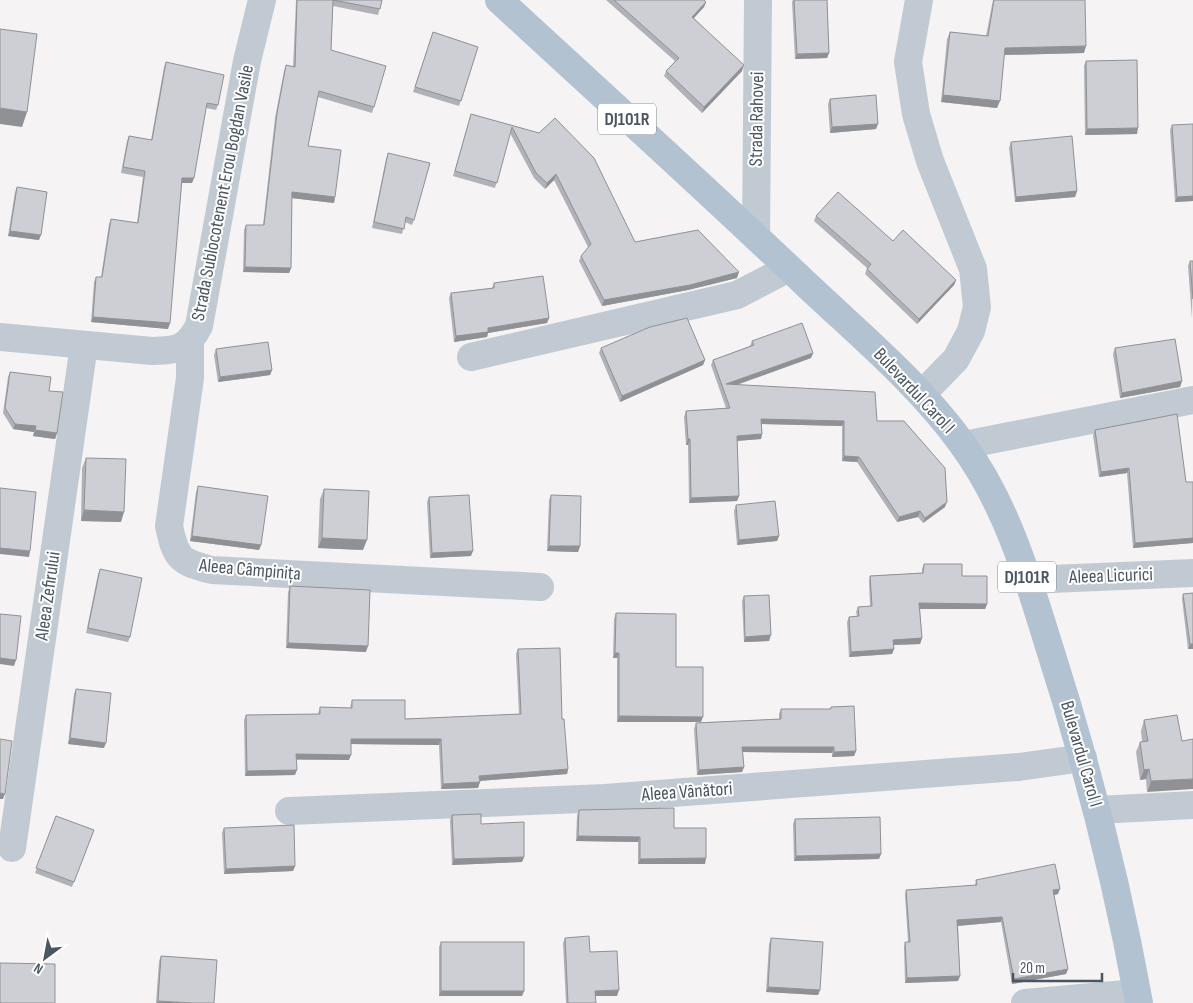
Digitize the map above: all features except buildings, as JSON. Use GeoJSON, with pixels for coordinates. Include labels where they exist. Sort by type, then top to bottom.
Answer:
{"type":"FeatureCollection","features":[{"type":"Feature","properties":{"kind":"main road","name":"Bulevardul Carol I"},"geometry":{"type":"LineString","coordinates":[[498,0],[756,237],[922,394],[964,445],[986,482],[1010,530],[1028,580],[1083,758],[1097,810],[1138,998]]}},
{"type":"Feature","properties":{"kind":"street","name":"Strada Sublocotenent Erou Bogdan Vasile"},"geometry":{"type":"LineString","coordinates":[[0,337],[152,351],[175,350],[190,343],[199,326],[245,71],[262,0]]}},
{"type":"Feature","properties":{"kind":"street","name":"Strada Rahovei"},"geometry":{"type":"LineString","coordinates":[[756,237],[758,0]]}},
{"type":"Feature","properties":{"kind":"street"},"geometry":{"type":"LineString","coordinates":[[919,0],[908,62],[916,114],[930,161],[973,270],[977,307],[971,332],[956,359],[922,394]]}},
{"type":"Feature","properties":{"kind":"street"},"geometry":{"type":"LineString","coordinates":[[471,357],[737,295],[789,268]]}},
{"type":"Feature","properties":{"kind":"street","name":"Aleea Câmpinița"},"geometry":{"type":"LineString","coordinates":[[190,343],[190,378],[169,526],[174,549],[187,564],[212,570],[540,587]]}},
{"type":"Feature","properties":{"kind":"street","name":"Aleea Zefirului"},"geometry":{"type":"LineString","coordinates":[[12,848],[84,345]]}},
{"type":"Feature","properties":{"kind":"street"},"geometry":{"type":"LineString","coordinates":[[964,445],[1193,400]]}},
{"type":"Feature","properties":{"kind":"street","name":"Aleea Licurici"},"geometry":{"type":"LineString","coordinates":[[1028,580],[1193,573]]}},
{"type":"Feature","properties":{"kind":"street","name":"Aleea Vânători"},"geometry":{"type":"LineString","coordinates":[[289,811],[606,798],[1019,767],[1083,758]]}},
{"type":"Feature","properties":{"kind":"street"},"geometry":{"type":"LineString","coordinates":[[1097,810],[1193,804]]}},
{"type":"Feature","properties":{"kind":"street"},"geometry":{"type":"LineString","coordinates":[[1025,1003],[1138,998]]}}]}
